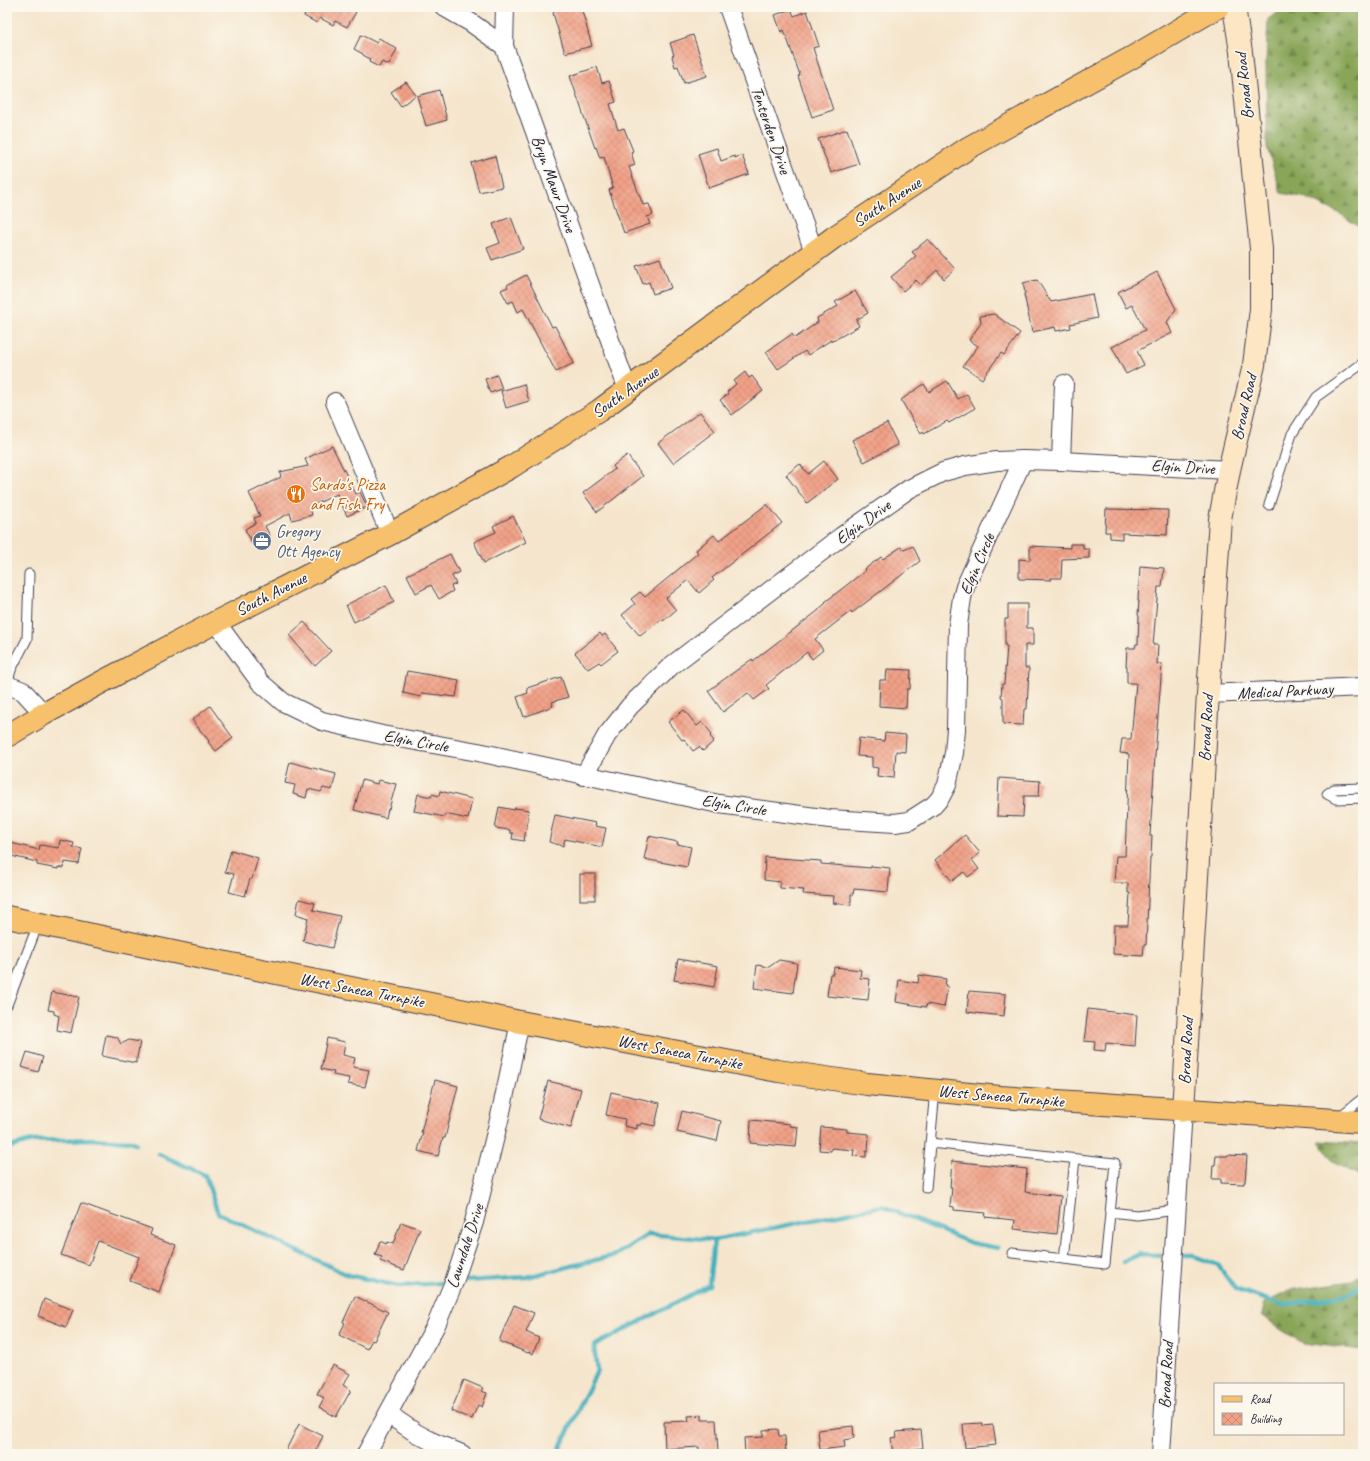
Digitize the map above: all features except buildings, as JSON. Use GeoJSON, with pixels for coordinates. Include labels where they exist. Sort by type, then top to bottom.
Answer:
{"type":"FeatureCollection","features":[{"type":"Feature","properties":{"kind":"main road","name":"South Avenue"},"geometry":{"type":"LineString","coordinates":[[7,736],[44,714],[216,622],[390,534],[511,467],[600,410],[833,238],[968,148],[1124,62],[1218,7]]}},
{"type":"Feature","properties":{"kind":"main road","name":"West Seneca Turnpike"},"geometry":{"type":"LineString","coordinates":[[7,917],[520,1022],[778,1071],[866,1084],[1000,1097],[1363,1122]]}},
{"type":"Feature","properties":{"kind":"street"},"geometry":{"type":"LineString","coordinates":[[444,7],[470,22],[504,46]]}},
{"type":"Feature","properties":{"kind":"street"},"geometry":{"type":"LineString","coordinates":[[504,46],[505,7]]}},
{"type":"Feature","properties":{"kind":"street","name":"Tenterden Drive"},"geometry":{"type":"LineString","coordinates":[[728,7],[814,252]]}},
{"type":"Feature","properties":{"kind":"street","name":"Broad Road"},"geometry":{"type":"LineString","coordinates":[[1161,1454],[1220,519],[1229,470],[1254,365],[1261,309],[1261,249],[1241,52],[1234,7]]}},
{"type":"Feature","properties":{"kind":"street","name":"Bryn Mawr Drive"},"geometry":{"type":"LineString","coordinates":[[504,46],[628,390]]}},
{"type":"Feature","properties":{"kind":"street"},"geometry":{"type":"LineString","coordinates":[[1061,461],[1064,384]]}},
{"type":"Feature","properties":{"kind":"street"},"geometry":{"type":"LineString","coordinates":[[335,402],[390,534]]}},
{"type":"Feature","properties":{"kind":"street","name":"Elgin Drive"},"geometry":{"type":"LineString","coordinates":[[584,776],[607,735],[630,706],[671,666],[842,536],[909,489],[943,472],[965,466],[997,461],[1022,460],[1229,470]]}},
{"type":"Feature","properties":{"kind":"street","name":"Elgin Circle"},"geometry":{"type":"LineString","coordinates":[[216,622],[260,682],[284,702],[322,721],[382,735],[478,752],[719,804],[830,819],[895,823],[909,821],[934,805],[940,798],[947,785],[954,753],[956,728],[958,625],[962,598],[965,587],[1022,460]]}},
{"type":"Feature","properties":{"kind":"street"},"geometry":{"type":"LineString","coordinates":[[8,676],[44,714]]}},
{"type":"Feature","properties":{"kind":"street","name":"Medical Parkway"},"geometry":{"type":"LineString","coordinates":[[1208,694],[1363,687]]}},
{"type":"Feature","properties":{"kind":"street","name":"Lawndale Drive"},"geometry":{"type":"LineString","coordinates":[[366,1454],[436,1325],[454,1282],[474,1222],[501,1112],[520,1022]]}},
{"type":"Feature","properties":{"kind":"street"},"geometry":{"type":"LineString","coordinates":[[388,1414],[416,1433],[462,1454]]}},
{"type":"Feature","properties":{"kind":"lane"},"geometry":{"type":"LineString","coordinates":[[1269,505],[1292,434],[1316,397],[1363,363]]}},
{"type":"Feature","properties":{"kind":"lane"},"geometry":{"type":"LineString","coordinates":[[8,676],[27,639],[29,574]]}},
{"type":"Feature","properties":{"kind":"lane"},"geometry":{"type":"LineString","coordinates":[[1363,788],[1334,789],[1327,794],[1336,799],[1363,798]]}},
{"type":"Feature","properties":{"kind":"lane"},"geometry":{"type":"LineString","coordinates":[[7,1005],[17,975],[38,924]]}},
{"type":"Feature","properties":{"kind":"lane"},"geometry":{"type":"LineString","coordinates":[[7,981],[17,975]]}},
{"type":"Feature","properties":{"kind":"lane"},"geometry":{"type":"LineString","coordinates":[[926,1188],[935,1090]]}},
{"type":"Feature","properties":{"kind":"lane"},"geometry":{"type":"LineString","coordinates":[[1334,1120],[1363,1098]]}},
{"type":"Feature","properties":{"kind":"lane"},"geometry":{"type":"LineString","coordinates":[[930,1143],[1115,1163],[1105,1264],[1012,1253]]}},
{"type":"Feature","properties":{"kind":"lane"},"geometry":{"type":"LineString","coordinates":[[1064,1259],[1075,1159]]}},
{"type":"Feature","properties":{"kind":"lane"},"geometry":{"type":"LineString","coordinates":[[1110,1212],[1137,1215],[1176,1210]]}},
{"type":"Feature","properties":{"kind":"green space"},"geometry":{"type":"Polygon","coordinates":[[[1286,7],[1363,7],[1363,230],[1339,213],[1307,198],[1281,193],[1267,147],[1266,61],[1268,19],[1286,7]]]}},
{"type":"Feature","properties":{"kind":"green space"},"geometry":{"type":"Polygon","coordinates":[[[1319,1141],[1363,1144],[1363,1179],[1357,1174],[1334,1163],[1319,1141]]]}},
{"type":"Feature","properties":{"kind":"green space"},"geometry":{"type":"Polygon","coordinates":[[[1363,1273],[1363,1350],[1303,1343],[1280,1329],[1262,1315],[1264,1304],[1280,1295],[1295,1289],[1352,1281],[1363,1273]]]}},
{"type":"Feature","properties":{"kind":"waterway"},"geometry":{"type":"LineString","coordinates":[[7,1148],[32,1141],[90,1139],[131,1141],[136,1144]]}},
{"type":"Feature","properties":{"kind":"waterway"},"geometry":{"type":"LineString","coordinates":[[159,1154],[205,1175],[218,1213],[348,1275],[399,1286],[441,1283]]}},
{"type":"Feature","properties":{"kind":"waterway"},"geometry":{"type":"LineString","coordinates":[[467,1281],[527,1277],[616,1255],[649,1234],[714,1240],[882,1206],[971,1243],[998,1248]]}},
{"type":"Feature","properties":{"kind":"waterway"},"geometry":{"type":"LineString","coordinates":[[557,1454],[597,1371],[594,1346],[709,1285],[714,1240]]}},
{"type":"Feature","properties":{"kind":"waterway"},"geometry":{"type":"LineString","coordinates":[[1123,1262],[1140,1254],[1160,1255]]}},
{"type":"Feature","properties":{"kind":"waterway"},"geometry":{"type":"LineString","coordinates":[[1185,1256],[1194,1256],[1218,1265],[1235,1289],[1283,1305],[1347,1295],[1363,1284]]}},
{"type":"Feature","properties":{"kind":"place","name":"Sardo's Pizza and Fish Fry"},"geometry":{"type":"Point","coordinates":[296,494]}},
{"type":"Feature","properties":{"kind":"place","name":"Gregory Ott Agency"},"geometry":{"type":"Point","coordinates":[262,541]}}]}
